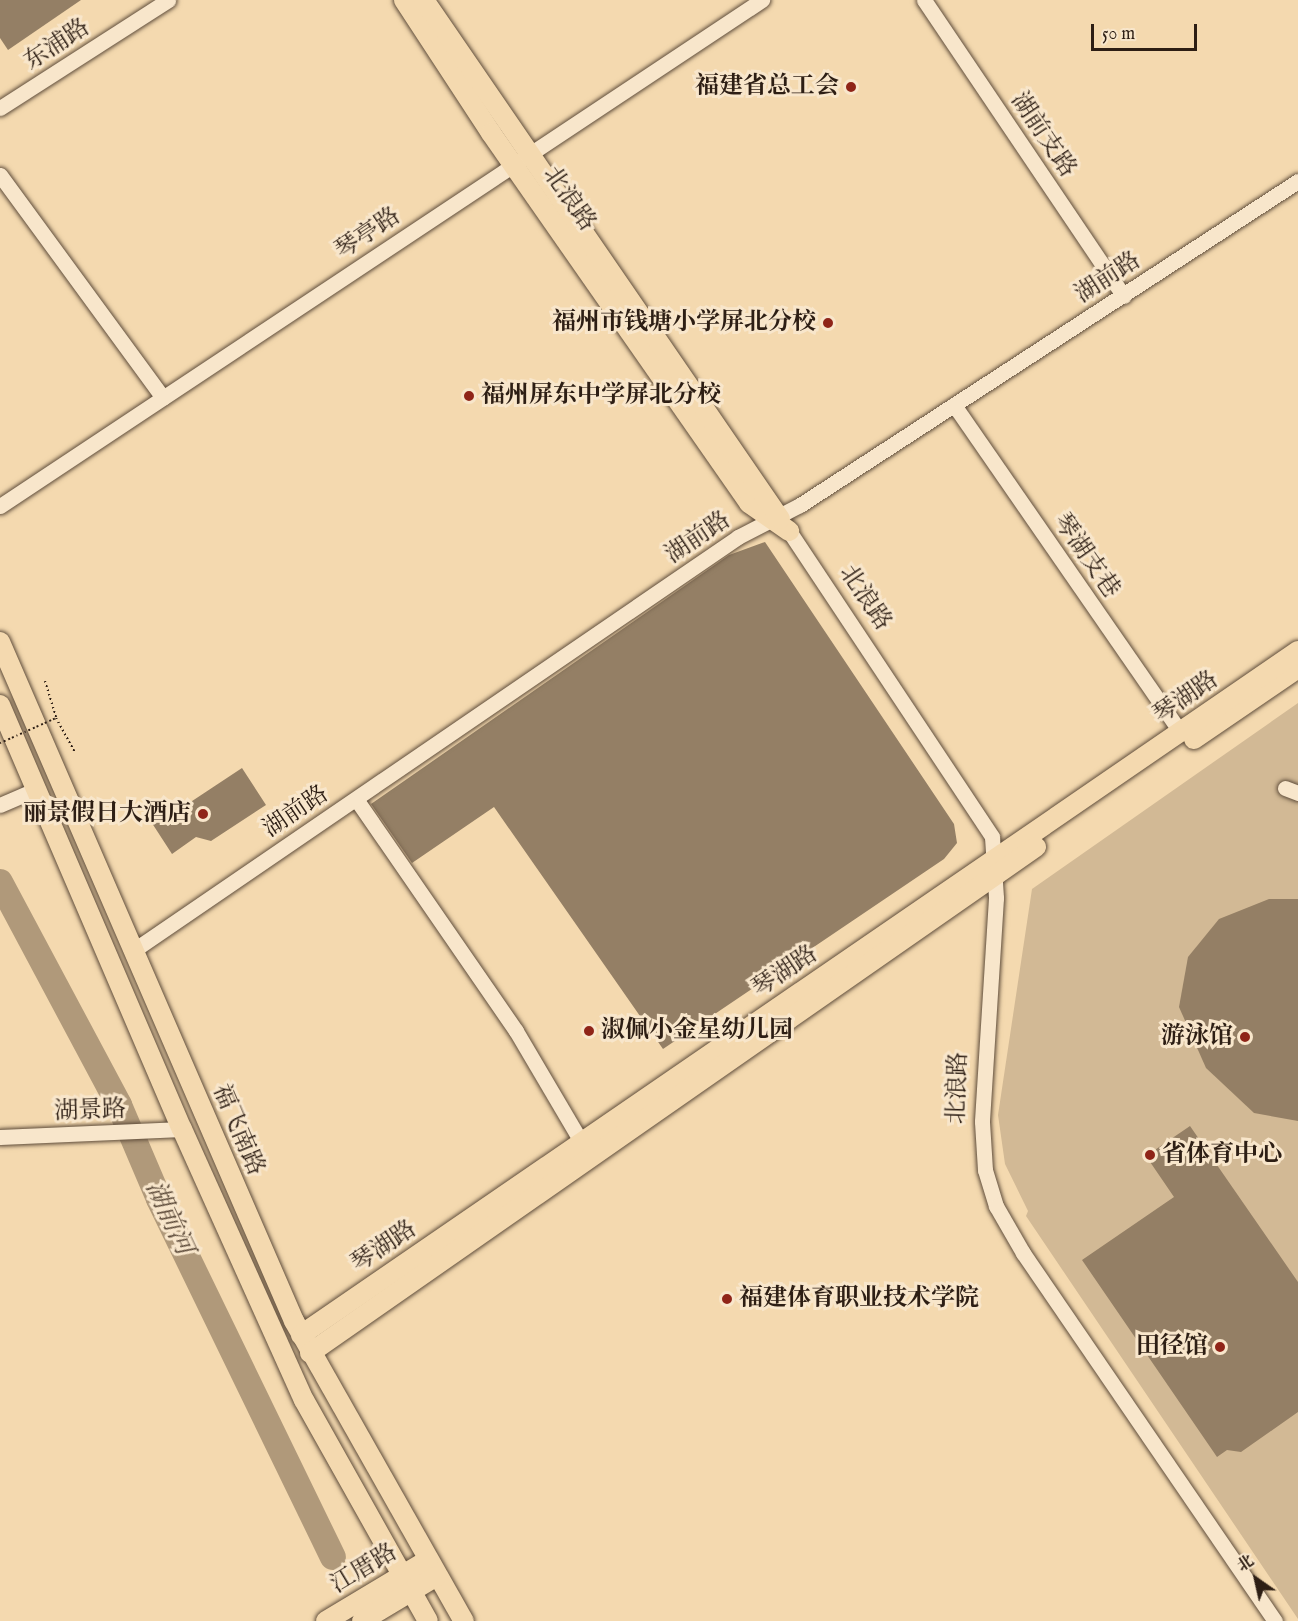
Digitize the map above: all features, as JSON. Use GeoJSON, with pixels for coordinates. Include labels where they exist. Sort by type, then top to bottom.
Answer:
{"type":"FeatureCollection","features":[{"type":"Feature","properties":{"kind":"main road","name":"北浪路"},"geometry":{"type":"LineString","coordinates":[[404,0],[778,522]]}},
{"type":"Feature","properties":{"kind":"main road","name":"北浪路"},"geometry":{"type":"LineString","coordinates":[[424,0],[520,159]]}},
{"type":"Feature","properties":{"kind":"main road","name":"福飞南路"},"geometry":{"type":"LineString","coordinates":[[0,642],[305,1344],[464,1621]]}},
{"type":"Feature","properties":{"kind":"main road","name":"琴湖路"},"geometry":{"type":"LineString","coordinates":[[305,1344],[582,1143],[995,868],[1298,651]]}},
{"type":"Feature","properties":{"kind":"main road"},"geometry":{"type":"LineString","coordinates":[[305,1344],[995,868],[1298,669]]}},
{"type":"Feature","properties":{"kind":"main road","name":"福飞南路"},"geometry":{"type":"LineString","coordinates":[[0,705],[182,1129],[304,1400],[428,1621]]}},
{"type":"Feature","properties":{"kind":"main road","name":"江厝路"},"geometry":{"type":"LineString","coordinates":[[326,1621],[406,1584],[433,1568]]}},
{"type":"Feature","properties":{"kind":"main road","name":"江厝路"},"geometry":{"type":"LineString","coordinates":[[362,1621],[406,1584]]}},
{"type":"Feature","properties":{"kind":"street","name":"东浦路"},"geometry":{"type":"LineString","coordinates":[[0,108],[168,0]]}},
{"type":"Feature","properties":{"kind":"street","name":"琴亭路"},"geometry":{"type":"LineString","coordinates":[[0,506],[762,0]]}},
{"type":"Feature","properties":{"kind":"street","name":"湖前支路"},"geometry":{"type":"LineString","coordinates":[[924,0],[1124,296]]}},
{"type":"Feature","properties":{"kind":"street"},"geometry":{"type":"LineString","coordinates":[[0,175],[163,398]]}},
{"type":"Feature","properties":{"kind":"street","name":"湖前路"},"geometry":{"type":"LineString","coordinates":[[134,950],[356,799],[778,522],[800,505],[1298,181]]}},
{"type":"Feature","properties":{"kind":"street","name":"琴湖支巷"},"geometry":{"type":"LineString","coordinates":[[954,405],[1181,733]]}},
{"type":"Feature","properties":{"kind":"street","name":"北浪路"},"geometry":{"type":"LineString","coordinates":[[778,522],[992,837],[995,868],[982,1103],[983,1157],[990,1193],[1023,1253],[1275,1621]]}},
{"type":"Feature","properties":{"kind":"street"},"geometry":{"type":"LineString","coordinates":[[0,805],[37,789]]}},
{"type":"Feature","properties":{"kind":"street"},"geometry":{"type":"LineString","coordinates":[[356,799],[516,1031],[582,1143]]}},
{"type":"Feature","properties":{"kind":"street","name":"湖景路"},"geometry":{"type":"LineString","coordinates":[[0,1137],[182,1129]]}},
{"type":"Feature","properties":{"kind":"path"},"geometry":{"type":"LineString","coordinates":[[45,681],[56,718],[74,751]]}},
{"type":"Feature","properties":{"kind":"path"},"geometry":{"type":"LineString","coordinates":[[0,743],[56,718]]}},
{"type":"Feature","properties":{"kind":"shaded area","name":"省体育中心"},"geometry":{"type":"Polygon","coordinates":[[[1298,703],[1298,1619],[1026,1216],[1028,1211],[1005,1164],[998,1115],[1032,889],[1298,703]]]}},
{"type":"Feature","properties":{"kind":"building"},"geometry":{"type":"Polygon","coordinates":[[[0,0],[81,0],[8,50],[0,38],[0,0]]]}},
{"type":"Feature","properties":{"kind":"building"},"geometry":{"type":"Polygon","coordinates":[[[765,542],[954,824],[957,843],[944,859],[663,1049],[494,807],[412,863],[371,804],[729,555],[765,542]]]}},
{"type":"Feature","properties":{"kind":"building","name":"丽景假日大酒店"},"geometry":{"type":"Polygon","coordinates":[[[242,768],[266,805],[211,841],[196,837],[172,854],[148,817],[171,802],[177,811],[242,768]]]}},
{"type":"Feature","properties":{"kind":"building","name":"游泳馆"},"geometry":{"type":"Polygon","coordinates":[[[1269,899],[1298,899],[1298,1121],[1254,1113],[1206,1068],[1179,1007],[1188,957],[1219,919],[1269,899]]]}},
{"type":"Feature","properties":{"kind":"building","name":"田径馆"},"geometry":{"type":"Polygon","coordinates":[[[1190,1126],[1298,1282],[1298,1412],[1241,1452],[1227,1450],[1217,1457],[1082,1260],[1174,1197],[1146,1156],[1190,1126]]]}},
{"type":"Feature","properties":{"kind":"waterway","name":"湖前河"},"geometry":{"type":"LineString","coordinates":[[0,882],[119,1105],[159,1199],[333,1557]]}},
{"type":"Feature","properties":{"kind":"place","name":"福建省总工会"},"geometry":{"type":"Point","coordinates":[851,87]}},
{"type":"Feature","properties":{"kind":"place","name":"福州市钱塘小学屏北分校"},"geometry":{"type":"Point","coordinates":[828,323]}},
{"type":"Feature","properties":{"kind":"place","name":"福州屏东中学屏北分校"},"geometry":{"type":"Point","coordinates":[469,396]}},
{"type":"Feature","properties":{"kind":"place","name":"丽景假日大酒店"},"geometry":{"type":"Point","coordinates":[203,814]}},
{"type":"Feature","properties":{"kind":"place","name":"淑佩小金星幼儿园"},"geometry":{"type":"Point","coordinates":[589,1031]}},
{"type":"Feature","properties":{"kind":"place","name":"游泳馆"},"geometry":{"type":"Point","coordinates":[1245,1037]}},
{"type":"Feature","properties":{"kind":"place","name":"省体育中心"},"geometry":{"type":"Point","coordinates":[1150,1155]}},
{"type":"Feature","properties":{"kind":"place","name":"福建体育职业技术学院"},"geometry":{"type":"Point","coordinates":[727,1299]}},
{"type":"Feature","properties":{"kind":"place","name":"田径馆"},"geometry":{"type":"Point","coordinates":[1220,1347]}}]}
